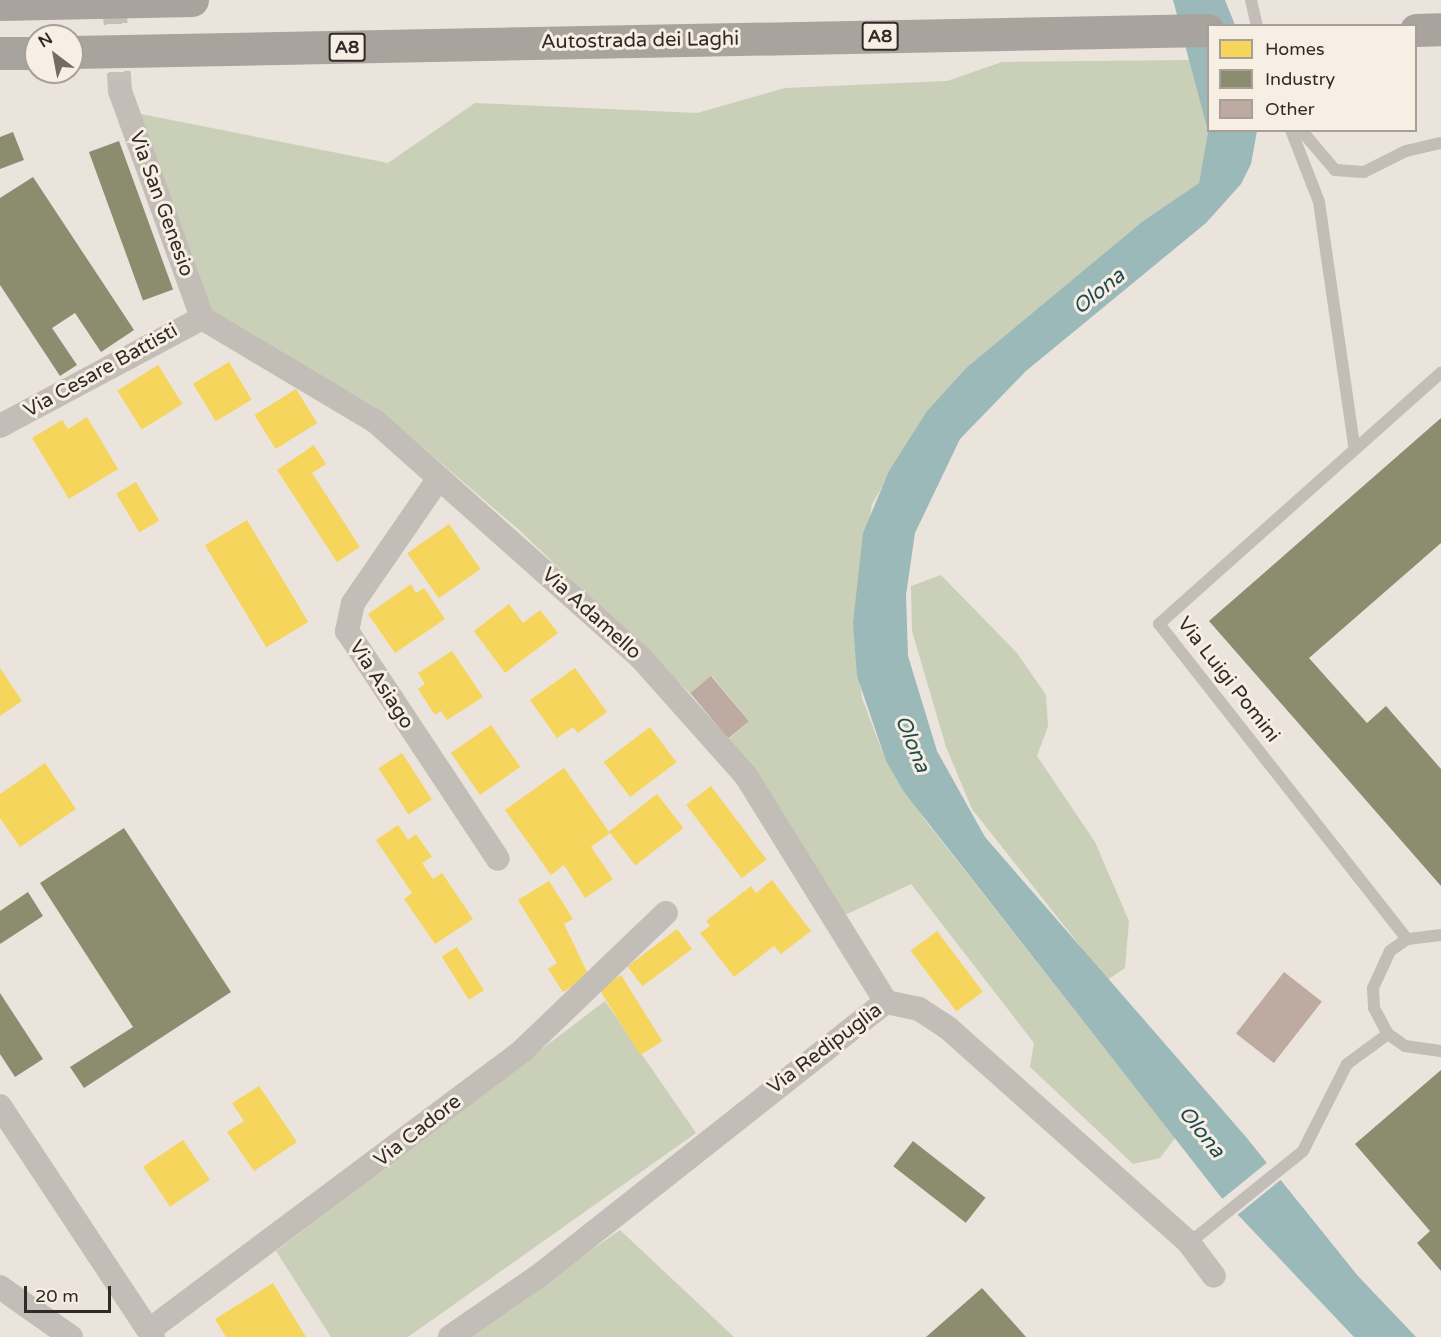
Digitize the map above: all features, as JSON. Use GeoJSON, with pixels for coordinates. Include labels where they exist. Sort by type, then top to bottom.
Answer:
{"type":"FeatureCollection","features":[{"type":"Feature","properties":{"kind":"highway"},"geometry":{"type":"LineString","coordinates":[[0,4],[192,0]]}},
{"type":"Feature","properties":{"kind":"highway"},"geometry":{"type":"LineString","coordinates":[[1417,30],[1441,29]]}},
{"type":"Feature","properties":{"kind":"highway","name":"Autostrada dei Laghi"},"geometry":{"type":"LineString","coordinates":[[84,52],[1207,30]]}},
{"type":"Feature","properties":{"kind":"highway"},"geometry":{"type":"LineString","coordinates":[[0,53],[24,53]]}},
{"type":"Feature","properties":{"kind":"street","name":"Via San Genesio"},"geometry":{"type":"LineString","coordinates":[[120,92],[202,318]]}},
{"type":"Feature","properties":{"kind":"street","name":"Via Cesare Battisti"},"geometry":{"type":"LineString","coordinates":[[0,426],[202,318]]}},
{"type":"Feature","properties":{"kind":"street","name":"Via Adamello"},"geometry":{"type":"LineString","coordinates":[[202,318],[375,421],[641,658],[746,776],[886,1002]]}},
{"type":"Feature","properties":{"kind":"street","name":"Via Asiago"},"geometry":{"type":"LineString","coordinates":[[439,478],[353,603],[347,631],[498,859]]}},
{"type":"Feature","properties":{"kind":"street","name":"Via Cadore"},"geometry":{"type":"LineString","coordinates":[[153,1332],[523,1050],[666,913]]}},
{"type":"Feature","properties":{"kind":"street","name":"Via Redipuglia"},"geometry":{"type":"LineString","coordinates":[[450,1337],[540,1275],[886,1002],[919,1010],[948,1028],[1189,1243],[1214,1276]]}},
{"type":"Feature","properties":{"kind":"street"},"geometry":{"type":"LineString","coordinates":[[0,1106],[153,1332]]}},
{"type":"Feature","properties":{"kind":"street"},"geometry":{"type":"LineString","coordinates":[[0,1287],[71,1337]]}},
{"type":"Feature","properties":{"kind":"lane"},"geometry":{"type":"LineString","coordinates":[[1251,0],[1257,24]]}},
{"type":"Feature","properties":{"kind":"lane"},"geometry":{"type":"LineString","coordinates":[[1292,132],[1319,202],[1354,446]]}},
{"type":"Feature","properties":{"kind":"lane"},"geometry":{"type":"LineString","coordinates":[[1303,132],[1335,170],[1364,172],[1406,151],[1441,143]]}},
{"type":"Feature","properties":{"kind":"lane","name":"Via Luigi Pomini"},"geometry":{"type":"LineString","coordinates":[[1407,939],[1159,624],[1354,446],[1441,373]]}},
{"type":"Feature","properties":{"kind":"lane"},"geometry":{"type":"LineString","coordinates":[[1441,935],[1407,939],[1390,951],[1373,988],[1374,1008],[1388,1034],[1405,1046],[1441,1052]]}},
{"type":"Feature","properties":{"kind":"lane"},"geometry":{"type":"LineString","coordinates":[[1189,1243],[1277,1169],[1303,1151],[1347,1064],[1388,1034]]}},
{"type":"Feature","properties":{"kind":"green space"},"geometry":{"type":"Polygon","coordinates":[[[1192,60],[1208,132],[1199,183],[1143,221],[966,368],[927,411],[872,504],[853,623],[862,698],[886,761],[925,820],[1175,1138],[1160,1158],[1133,1164],[1030,1067],[1034,1043],[911,884],[843,916],[729,739],[749,721],[712,676],[691,694],[518,529],[377,408],[208,310],[136,113],[388,163],[475,103],[697,113],[785,88],[947,81],[1002,62],[1192,60]]]}},
{"type":"Feature","properties":{"kind":"green space"},"geometry":{"type":"Polygon","coordinates":[[[941,575],[1017,653],[1046,695],[1048,726],[1037,756],[1095,842],[1129,921],[1125,968],[1107,980],[972,809],[946,747],[912,631],[911,586],[941,575]]]}},
{"type":"Feature","properties":{"kind":"green space"},"geometry":{"type":"Polygon","coordinates":[[[605,1001],[696,1133],[408,1337],[331,1337],[276,1251],[605,1001]]]}},
{"type":"Feature","properties":{"kind":"green space"},"geometry":{"type":"Polygon","coordinates":[[[620,1230],[734,1337],[467,1337],[620,1230]]]}},
{"type":"Feature","properties":{"kind":"water"},"geometry":{"type":"Polygon","coordinates":[[[1173,0],[1225,0],[1235,24],[1207,24],[1207,127],[1173,0]]]}},
{"type":"Feature","properties":{"kind":"water","name":"Olona"},"geometry":{"type":"Polygon","coordinates":[[[1208,132],[1257,132],[1251,164],[1241,184],[1206,223],[1026,371],[960,439],[915,533],[906,595],[908,656],[937,751],[985,837],[1246,1137],[1358,1276],[1416,1337],[1354,1337],[1220,1196],[904,792],[886,761],[857,676],[853,623],[863,533],[889,471],[927,411],[966,368],[1143,221],[1199,183],[1208,132]]]}},
{"type":"Feature","properties":{"kind":"pier"},"geometry":{"type":"Polygon","coordinates":[[[1269,1161],[1283,1178],[1234,1218],[1220,1201],[1269,1161]]]}},
{"type":"Feature","properties":{"kind":"building: Homes"},"geometry":{"type":"Polygon","coordinates":[[[229,362],[252,400],[216,421],[193,384],[229,362]]]}},
{"type":"Feature","properties":{"kind":"building: Homes"},"geometry":{"type":"Polygon","coordinates":[[[158,365],[182,404],[142,429],[117,390],[158,365]]]}},
{"type":"Feature","properties":{"kind":"building: Homes"},"geometry":{"type":"Polygon","coordinates":[[[296,389],[317,423],[276,449],[254,415],[296,389]]]}},
{"type":"Feature","properties":{"kind":"building: Homes"},"geometry":{"type":"Polygon","coordinates":[[[87,417],[118,469],[69,499],[32,438],[62,420],[68,429],[87,417]]]}},
{"type":"Feature","properties":{"kind":"building: Homes"},"geometry":{"type":"Polygon","coordinates":[[[314,445],[326,464],[312,473],[360,547],[337,562],[277,470],[314,445]]]}},
{"type":"Feature","properties":{"kind":"building: Homes"},"geometry":{"type":"Polygon","coordinates":[[[136,482],[159,521],[139,532],[116,494],[136,482]]]}},
{"type":"Feature","properties":{"kind":"building: Homes"},"geometry":{"type":"Polygon","coordinates":[[[247,520],[308,622],[266,647],[205,545],[247,520]]]}},
{"type":"Feature","properties":{"kind":"building: Homes"},"geometry":{"type":"Polygon","coordinates":[[[449,524],[481,569],[439,598],[407,553],[449,524]]]}},
{"type":"Feature","properties":{"kind":"building: Homes"},"geometry":{"type":"Polygon","coordinates":[[[411,584],[416,593],[424,588],[445,619],[395,653],[368,614],[411,584]]]}},
{"type":"Feature","properties":{"kind":"building: Homes"},"geometry":{"type":"Polygon","coordinates":[[[509,604],[523,623],[540,610],[558,633],[505,673],[474,631],[509,604]]]}},
{"type":"Feature","properties":{"kind":"building: Homes"},"geometry":{"type":"Polygon","coordinates":[[[452,651],[483,697],[447,720],[441,711],[435,715],[418,689],[425,684],[418,673],[452,651]]]}},
{"type":"Feature","properties":{"kind":"building: Homes"},"geometry":{"type":"Polygon","coordinates":[[[0,668],[22,701],[0,716],[0,668]]]}},
{"type":"Feature","properties":{"kind":"building: Homes"},"geometry":{"type":"Polygon","coordinates":[[[575,668],[607,712],[578,733],[573,727],[557,738],[530,700],[575,668]]]}},
{"type":"Feature","properties":{"kind":"building: Homes"},"geometry":{"type":"Polygon","coordinates":[[[491,725],[520,767],[480,795],[451,753],[491,725]]]}},
{"type":"Feature","properties":{"kind":"building: Homes"},"geometry":{"type":"Polygon","coordinates":[[[650,727],[676,762],[630,797],[604,762],[650,727]]]}},
{"type":"Feature","properties":{"kind":"building: Homes"},"geometry":{"type":"Polygon","coordinates":[[[402,753],[432,799],[408,814],[379,768],[402,753]]]}},
{"type":"Feature","properties":{"kind":"building: Homes"},"geometry":{"type":"Polygon","coordinates":[[[45,763],[76,809],[20,847],[0,818],[0,794],[45,763]]]}},
{"type":"Feature","properties":{"kind":"building: Homes"},"geometry":{"type":"Polygon","coordinates":[[[564,768],[610,833],[591,847],[613,879],[585,898],[564,865],[551,875],[505,810],[564,768]]]}},
{"type":"Feature","properties":{"kind":"building: Homes"},"geometry":{"type":"Polygon","coordinates":[[[711,786],[766,859],[742,878],[686,805],[711,786]]]}},
{"type":"Feature","properties":{"kind":"building: Homes"},"geometry":{"type":"Polygon","coordinates":[[[657,794],[683,828],[635,865],[609,832],[657,794]]]}},
{"type":"Feature","properties":{"kind":"building: Homes"},"geometry":{"type":"Polygon","coordinates":[[[398,825],[408,840],[416,834],[432,857],[422,863],[433,879],[442,873],[473,919],[435,944],[404,899],[412,893],[376,840],[398,825]]]}},
{"type":"Feature","properties":{"kind":"building: Homes"},"geometry":{"type":"Polygon","coordinates":[[[772,880],[811,931],[781,954],[774,946],[734,977],[700,933],[710,926],[706,921],[751,886],[756,893],[772,880]]]}},
{"type":"Feature","properties":{"kind":"building: Homes"},"geometry":{"type":"Polygon","coordinates":[[[549,881],[573,919],[564,924],[589,976],[563,992],[548,969],[557,963],[518,900],[549,881]]]}},
{"type":"Feature","properties":{"kind":"building: Homes"},"geometry":{"type":"Polygon","coordinates":[[[677,929],[692,949],[643,986],[627,966],[677,929]]]}},
{"type":"Feature","properties":{"kind":"building: Homes"},"geometry":{"type":"Polygon","coordinates":[[[937,931],[983,992],[956,1012],[911,951],[937,931]]]}},
{"type":"Feature","properties":{"kind":"building: Homes"},"geometry":{"type":"Polygon","coordinates":[[[457,947],[484,990],[469,1000],[442,957],[457,947]]]}},
{"type":"Feature","properties":{"kind":"building: Homes"},"geometry":{"type":"Polygon","coordinates":[[[621,975],[662,1041],[640,1055],[599,989],[621,975]]]}},
{"type":"Feature","properties":{"kind":"building: Homes"},"geometry":{"type":"Polygon","coordinates":[[[259,1086],[297,1142],[254,1171],[227,1132],[244,1121],[232,1103],[259,1086]]]}},
{"type":"Feature","properties":{"kind":"building: Homes"},"geometry":{"type":"Polygon","coordinates":[[[183,1140],[210,1180],[170,1207],[143,1167],[183,1140]]]}},
{"type":"Feature","properties":{"kind":"building: Homes"},"geometry":{"type":"Polygon","coordinates":[[[273,1283],[306,1337],[226,1337],[215,1319],[273,1283]]]}},
{"type":"Feature","properties":{"kind":"building: Industry"},"geometry":{"type":"Polygon","coordinates":[[[13,132],[24,160],[0,169],[0,137],[13,132]]]}},
{"type":"Feature","properties":{"kind":"building: Industry"},"geometry":{"type":"Polygon","coordinates":[[[119,141],[173,289],[143,300],[89,152],[119,141]]]}},
{"type":"Feature","properties":{"kind":"building: Industry"},"geometry":{"type":"Polygon","coordinates":[[[33,177],[134,330],[101,352],[75,313],[52,328],[77,365],[60,376],[0,285],[0,198],[33,177]]]}},
{"type":"Feature","properties":{"kind":"building: Industry"},"geometry":{"type":"Polygon","coordinates":[[[1441,418],[1441,543],[1309,658],[1367,723],[1386,706],[1441,769],[1441,886],[1209,621],[1441,418]]]}},
{"type":"Feature","properties":{"kind":"building: Industry"},"geometry":{"type":"Polygon","coordinates":[[[124,828],[231,992],[84,1088],[70,1067],[133,1027],[40,883],[124,828]]]}},
{"type":"Feature","properties":{"kind":"building: Industry"},"geometry":{"type":"Polygon","coordinates":[[[28,892],[43,916],[0,944],[0,911],[28,892]]]}},
{"type":"Feature","properties":{"kind":"building: Industry"},"geometry":{"type":"Polygon","coordinates":[[[0,993],[43,1059],[15,1077],[0,1054],[0,993]]]}},
{"type":"Feature","properties":{"kind":"building: Industry"},"geometry":{"type":"Polygon","coordinates":[[[1441,1070],[1441,1271],[1417,1243],[1430,1231],[1355,1144],[1441,1070]]]}},
{"type":"Feature","properties":{"kind":"building: Industry"},"geometry":{"type":"Polygon","coordinates":[[[913,1141],[985,1198],[966,1223],[893,1166],[913,1141]]]}},
{"type":"Feature","properties":{"kind":"building: Industry"},"geometry":{"type":"Polygon","coordinates":[[[982,1288],[1026,1337],[926,1337],[982,1288]]]}},
{"type":"Feature","properties":{"kind":"building: Other"},"geometry":{"type":"Polygon","coordinates":[[[711,676],[749,721],[728,739],[690,693],[711,676]]]}},
{"type":"Feature","properties":{"kind":"building: Other"},"geometry":{"type":"Polygon","coordinates":[[[1284,972],[1322,1002],[1274,1063],[1236,1033],[1284,972]]]}},
{"type":"Feature","properties":{"kind":"tunnel"},"geometry":{"type":"LineString","coordinates":[[114,0],[120,91]]}}]}
